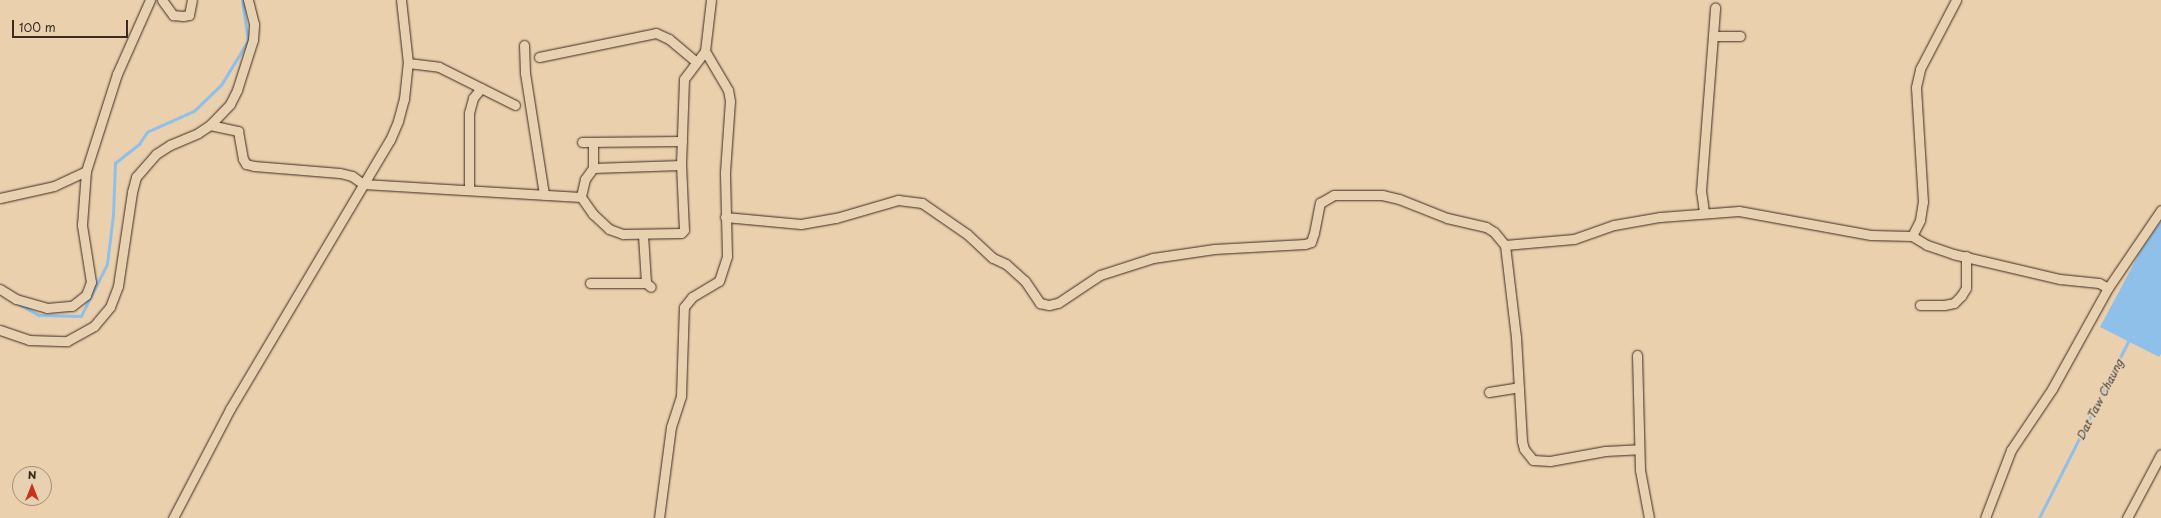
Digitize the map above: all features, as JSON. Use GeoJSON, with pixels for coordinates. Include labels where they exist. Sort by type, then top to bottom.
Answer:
{"type":"FeatureCollection","features":[{"type":"Feature","properties":{"kind":"street"},"geometry":{"type":"LineString","coordinates":[[0,289],[16,299],[47,308],[72,306],[86,295],[91,282],[82,225],[86,171],[118,74],[150,0]]}},
{"type":"Feature","properties":{"kind":"street"},"geometry":{"type":"LineString","coordinates":[[162,0],[173,15],[182,16],[189,15],[192,0]]}},
{"type":"Feature","properties":{"kind":"street"},"geometry":{"type":"LineString","coordinates":[[0,330],[29,340],[55,342],[74,338],[94,326],[110,307],[118,286],[132,192],[136,177],[156,154],[210,125],[230,104],[247,64],[254,33],[248,0]]}},
{"type":"Feature","properties":{"kind":"street"},"geometry":{"type":"LineString","coordinates":[[173,518],[230,409],[364,184],[398,121],[404,99],[408,63],[401,0]]}},
{"type":"Feature","properties":{"kind":"street"},"geometry":{"type":"LineString","coordinates":[[593,142],[593,168],[585,179],[581,197],[593,214],[609,229],[623,234],[643,235],[681,233],[684,230],[681,165],[684,79],[695,61],[705,50],[711,0]]}},
{"type":"Feature","properties":{"kind":"street"},"geometry":{"type":"LineString","coordinates":[[1912,236],[1920,220],[1923,202],[1915,105],[1918,80],[1956,0]]}},
{"type":"Feature","properties":{"kind":"street"},"geometry":{"type":"LineString","coordinates":[[1704,212],[1701,191],[1715,8]]}},
{"type":"Feature","properties":{"kind":"street"},"geometry":{"type":"LineString","coordinates":[[539,57],[656,33],[669,39],[695,61]]}},
{"type":"Feature","properties":{"kind":"street"},"geometry":{"type":"LineString","coordinates":[[1713,36],[1740,36]]}},
{"type":"Feature","properties":{"kind":"street"},"geometry":{"type":"LineString","coordinates":[[524,45],[525,73],[544,195]]}},
{"type":"Feature","properties":{"kind":"street"},"geometry":{"type":"LineString","coordinates":[[659,518],[671,427],[681,396],[684,307],[692,297],[710,287],[722,276],[727,256],[725,217],[728,90],[705,50]]}},
{"type":"Feature","properties":{"kind":"street"},"geometry":{"type":"LineString","coordinates":[[408,63],[439,67],[515,105]]}},
{"type":"Feature","properties":{"kind":"street"},"geometry":{"type":"LineString","coordinates":[[470,190],[469,113],[473,98],[481,88]]}},
{"type":"Feature","properties":{"kind":"street"},"geometry":{"type":"LineString","coordinates":[[210,125],[238,131],[242,159],[246,164],[340,173],[352,176],[364,184],[581,197]]}},
{"type":"Feature","properties":{"kind":"street"},"geometry":{"type":"LineString","coordinates":[[582,142],[682,141]]}},
{"type":"Feature","properties":{"kind":"street"},"geometry":{"type":"LineString","coordinates":[[593,168],[681,165]]}},
{"type":"Feature","properties":{"kind":"street"},"geometry":{"type":"LineString","coordinates":[[0,198],[54,186],[86,171]]}},
{"type":"Feature","properties":{"kind":"street"},"geometry":{"type":"LineString","coordinates":[[725,217],[801,224],[836,218],[898,200],[922,202],[967,234],[992,258],[1006,264],[1025,281],[1040,303],[1049,305],[1058,303],[1100,275],[1147,260],[1214,249],[1305,244],[1311,242],[1320,202],[1334,195],[1382,195],[1399,199],[1447,218],[1486,227],[1494,232],[1505,245],[1515,324],[1522,441],[1524,449],[1533,460],[1550,461],[1605,451],[1639,449]]}},
{"type":"Feature","properties":{"kind":"street"},"geometry":{"type":"LineString","coordinates":[[1985,518],[2011,450],[2052,389],[2108,288],[2161,210]]}},
{"type":"Feature","properties":{"kind":"street"},"geometry":{"type":"LineString","coordinates":[[1505,245],[1574,239],[1614,225],[1704,212],[1739,211],[1871,235],[1912,236],[1933,248],[2060,279],[2099,283],[2108,288]]}},
{"type":"Feature","properties":{"kind":"street"},"geometry":{"type":"LineString","coordinates":[[590,283],[648,285],[643,235]]}},
{"type":"Feature","properties":{"kind":"street"},"geometry":{"type":"LineString","coordinates":[[1920,305],[1944,305],[1954,303],[1962,296],[1966,288],[1966,256]]}},
{"type":"Feature","properties":{"kind":"street"},"geometry":{"type":"LineString","coordinates":[[1637,355],[1639,449],[1642,487],[1648,504],[1649,518]]}},
{"type":"Feature","properties":{"kind":"street"},"geometry":{"type":"LineString","coordinates":[[1489,392],[1519,387]]}},
{"type":"Feature","properties":{"kind":"street"},"geometry":{"type":"LineString","coordinates":[[2127,518],[2161,454]]}},
{"type":"Feature","properties":{"kind":"water"},"geometry":{"type":"Polygon","coordinates":[[[2161,221],[2161,354],[2159,357],[2100,327],[2140,252],[2161,221]]]}},
{"type":"Feature","properties":{"kind":"waterway"},"geometry":{"type":"LineString","coordinates":[[19,304],[39,315],[81,316],[107,264],[113,215],[115,163],[139,144],[147,132],[194,111],[221,85],[248,41],[242,0]]}},
{"type":"Feature","properties":{"kind":"waterway","name":"Dat Taw Chaung"},"geometry":{"type":"LineString","coordinates":[[2039,518],[2129,340]]}}]}
